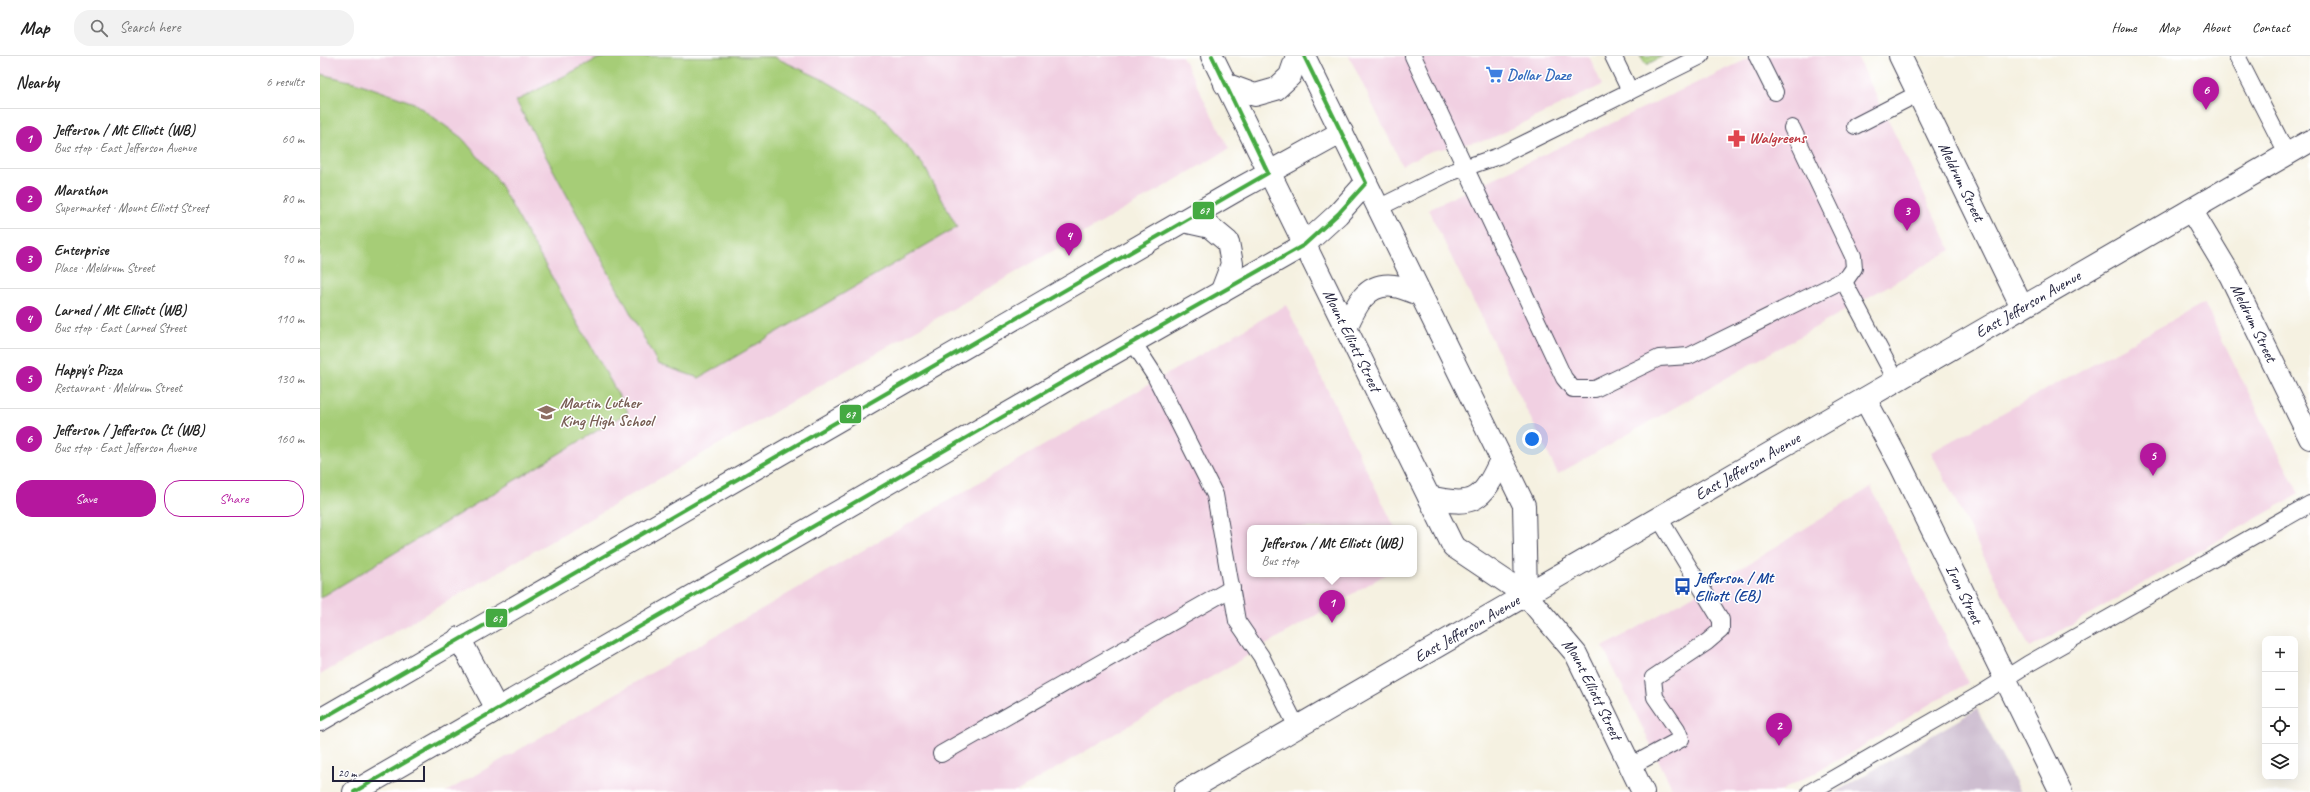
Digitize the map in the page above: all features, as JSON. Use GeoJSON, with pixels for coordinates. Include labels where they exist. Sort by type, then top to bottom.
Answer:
{"type":"FeatureCollection","features":[{"type":"Feature","properties":{"kind":"street","name":"Mount Elliott Street"},"geometry":{"type":"LineString","coordinates":[[1212,56],[1268,173],[1453,546],[1526,595],[1576,654],[1644,792]]}},
{"type":"Feature","properties":{"kind":"street"},"geometry":{"type":"LineString","coordinates":[[1225,84],[1255,95],[1276,89],[1290,76],[1296,56]]}},
{"type":"Feature","properties":{"kind":"street"},"geometry":{"type":"LineString","coordinates":[[1304,56],[1524,505],[1526,595]]}},
{"type":"Feature","properties":{"kind":"street","name":"Meldrum Street"},"geometry":{"type":"LineString","coordinates":[[1900,56],[2022,307]]}},
{"type":"Feature","properties":{"kind":"street"},"geometry":{"type":"LineString","coordinates":[[320,720],[459,638],[1183,221],[1342,132]]}},
{"type":"Feature","properties":{"kind":"street","name":"East Jefferson Avenue"},"geometry":{"type":"LineString","coordinates":[[1185,792],[2310,141]]}},
{"type":"Feature","properties":{"kind":"street"},"geometry":{"type":"LineString","coordinates":[[354,792],[1304,245],[1338,214],[1366,183]]}},
{"type":"Feature","properties":{"kind":"street","name":"Meldrum Street"},"geometry":{"type":"LineString","coordinates":[[2191,210],[2230,275],[2310,438]]}},
{"type":"Feature","properties":{"kind":"street"},"geometry":{"type":"LineString","coordinates":[[1183,221],[1210,227],[1228,242],[1232,264],[1221,293]]}},
{"type":"Feature","properties":{"kind":"street"},"geometry":{"type":"LineString","coordinates":[[1346,328],[1357,302],[1373,289],[1394,286],[1421,295]]}},
{"type":"Feature","properties":{"kind":"street","name":"Iron Street"},"geometry":{"type":"LineString","coordinates":[[1865,399],[1900,464],[2061,792]]}},
{"type":"Feature","properties":{"kind":"street"},"geometry":{"type":"LineString","coordinates":[[1428,497],[1454,503],[1475,498],[1490,483],[1501,460]]}},
{"type":"Feature","properties":{"kind":"street"},"geometry":{"type":"LineString","coordinates":[[459,638],[497,709]]}},
{"type":"Feature","properties":{"kind":"lane"},"geometry":{"type":"LineString","coordinates":[[1413,56],[1564,378],[1573,389],[1595,389],[1659,358],[1689,356],[1847,278],[1854,268],[1853,256],[1792,128]]}},
{"type":"Feature","properties":{"kind":"lane"},"geometry":{"type":"LineString","coordinates":[[1614,56],[1630,91]]}},
{"type":"Feature","properties":{"kind":"lane"},"geometry":{"type":"LineString","coordinates":[[1378,208],[1449,173],[1499,156],[1701,56]]}},
{"type":"Feature","properties":{"kind":"lane"},"geometry":{"type":"LineString","coordinates":[[1757,56],[1775,92]]}},
{"type":"Feature","properties":{"kind":"lane"},"geometry":{"type":"LineString","coordinates":[[2237,56],[2287,154]]}},
{"type":"Feature","properties":{"kind":"lane"},"geometry":{"type":"LineString","coordinates":[[1855,126],[1919,93]]}},
{"type":"Feature","properties":{"kind":"lane"},"geometry":{"type":"LineString","coordinates":[[1843,280],[1896,380]]}},
{"type":"Feature","properties":{"kind":"lane"},"geometry":{"type":"LineString","coordinates":[[1134,342],[1155,376],[1215,495],[1237,621],[1261,656],[1297,727]]}},
{"type":"Feature","properties":{"kind":"lane"},"geometry":{"type":"LineString","coordinates":[[1810,792],[2310,504]]}},
{"type":"Feature","properties":{"kind":"lane"},"geometry":{"type":"LineString","coordinates":[[1631,766],[1681,739],[1677,729],[1655,697],[1653,678],[1707,642],[1721,630],[1721,620],[1659,518]]}},
{"type":"Feature","properties":{"kind":"lane"},"geometry":{"type":"LineString","coordinates":[[941,754],[1232,588]]}},
{"type":"Feature","properties":{"kind":"shaded area","name":"Martin Luther King High School"},"geometry":{"type":"Polygon","coordinates":[[[320,56],[1182,56],[1229,149],[320,675],[320,56]]]}},
{"type":"Feature","properties":{"kind":"shaded area"},"geometry":{"type":"Polygon","coordinates":[[[1349,56],[1589,56],[1602,85],[1490,139],[1431,151],[1402,165],[1349,56]]]}},
{"type":"Feature","properties":{"kind":"shaded area"},"geometry":{"type":"Polygon","coordinates":[[[1754,56],[1857,56],[1951,250],[1558,474],[1428,209],[1754,56]]]}},
{"type":"Feature","properties":{"kind":"shaded area"},"geometry":{"type":"Polygon","coordinates":[[[2204,303],[2299,494],[2030,648],[1931,452],[2204,303]]]}},
{"type":"Feature","properties":{"kind":"shaded area"},"geometry":{"type":"Polygon","coordinates":[[[1286,305],[1394,525],[1247,525],[1247,577],[1381,577],[1016,792],[446,792],[1286,305]]]}},
{"type":"Feature","properties":{"kind":"shaded area"},"geometry":{"type":"Polygon","coordinates":[[[1871,487],[1968,683],[1933,702],[1863,746],[1779,792],[1674,792],[1603,647],[1758,558],[1871,487]]]}},
{"type":"Feature","properties":{"kind":"shaded area"},"geometry":{"type":"Polygon","coordinates":[[[1977,709],[2020,792],[1836,792],[1977,709]]]}},
{"type":"Feature","properties":{"kind":"green space"},"geometry":{"type":"Polygon","coordinates":[[[610,56],[774,57],[824,80],[877,111],[924,166],[957,227],[699,378],[658,364],[516,101],[597,59],[610,56]]]}},
{"type":"Feature","properties":{"kind":"green space"},"geometry":{"type":"Polygon","coordinates":[[[1640,56],[1663,56],[1646,65],[1640,56]]]}},
{"type":"Feature","properties":{"kind":"green space"},"geometry":{"type":"Polygon","coordinates":[[[320,74],[358,83],[414,103],[462,138],[495,176],[628,412],[320,598],[320,74]]]}},
{"type":"Feature","properties":{"kind":"transit line","name":"67"},"geometry":{"type":"LineString","coordinates":[[320,720],[1268,173],[1212,56]]}},
{"type":"Feature","properties":{"kind":"transit line","name":"67"},"geometry":{"type":"LineString","coordinates":[[354,792],[1061,383],[1304,245],[1338,214],[1366,183],[1304,56]]}},
{"type":"Feature","properties":{"kind":"place","name":"Dollar Daze"},"geometry":{"type":"Point","coordinates":[1494,75]}},
{"type":"Feature","properties":{"kind":"place","name":"Jefferson / Jefferson Ct (WB)"},"geometry":{"type":"Point","coordinates":[2206,110]}},
{"type":"Feature","properties":{"kind":"place","name":"Walgreens"},"geometry":{"type":"Point","coordinates":[1736,138]}},
{"type":"Feature","properties":{"kind":"place","name":"Enterprise"},"geometry":{"type":"Point","coordinates":[1907,231]}},
{"type":"Feature","properties":{"kind":"place","name":"Larned / Mt Elliott (WB)"},"geometry":{"type":"Point","coordinates":[1069,256]}},
{"type":"Feature","properties":{"kind":"place","name":"Martin Luther King High School"},"geometry":{"type":"Point","coordinates":[547,412]}},
{"type":"Feature","properties":{"kind":"place","name":"Happy's Pizza"},"geometry":{"type":"Point","coordinates":[2153,476]}},
{"type":"Feature","properties":{"kind":"place","name":"Jefferson / Mt Elliott (EB)"},"geometry":{"type":"Point","coordinates":[1682,587]}},
{"type":"Feature","properties":{"kind":"place","name":"Jefferson / Mt Elliott (WB)"},"geometry":{"type":"Point","coordinates":[1332,623]}},
{"type":"Feature","properties":{"kind":"place","name":"Marathon"},"geometry":{"type":"Point","coordinates":[1779,746]}}]}
